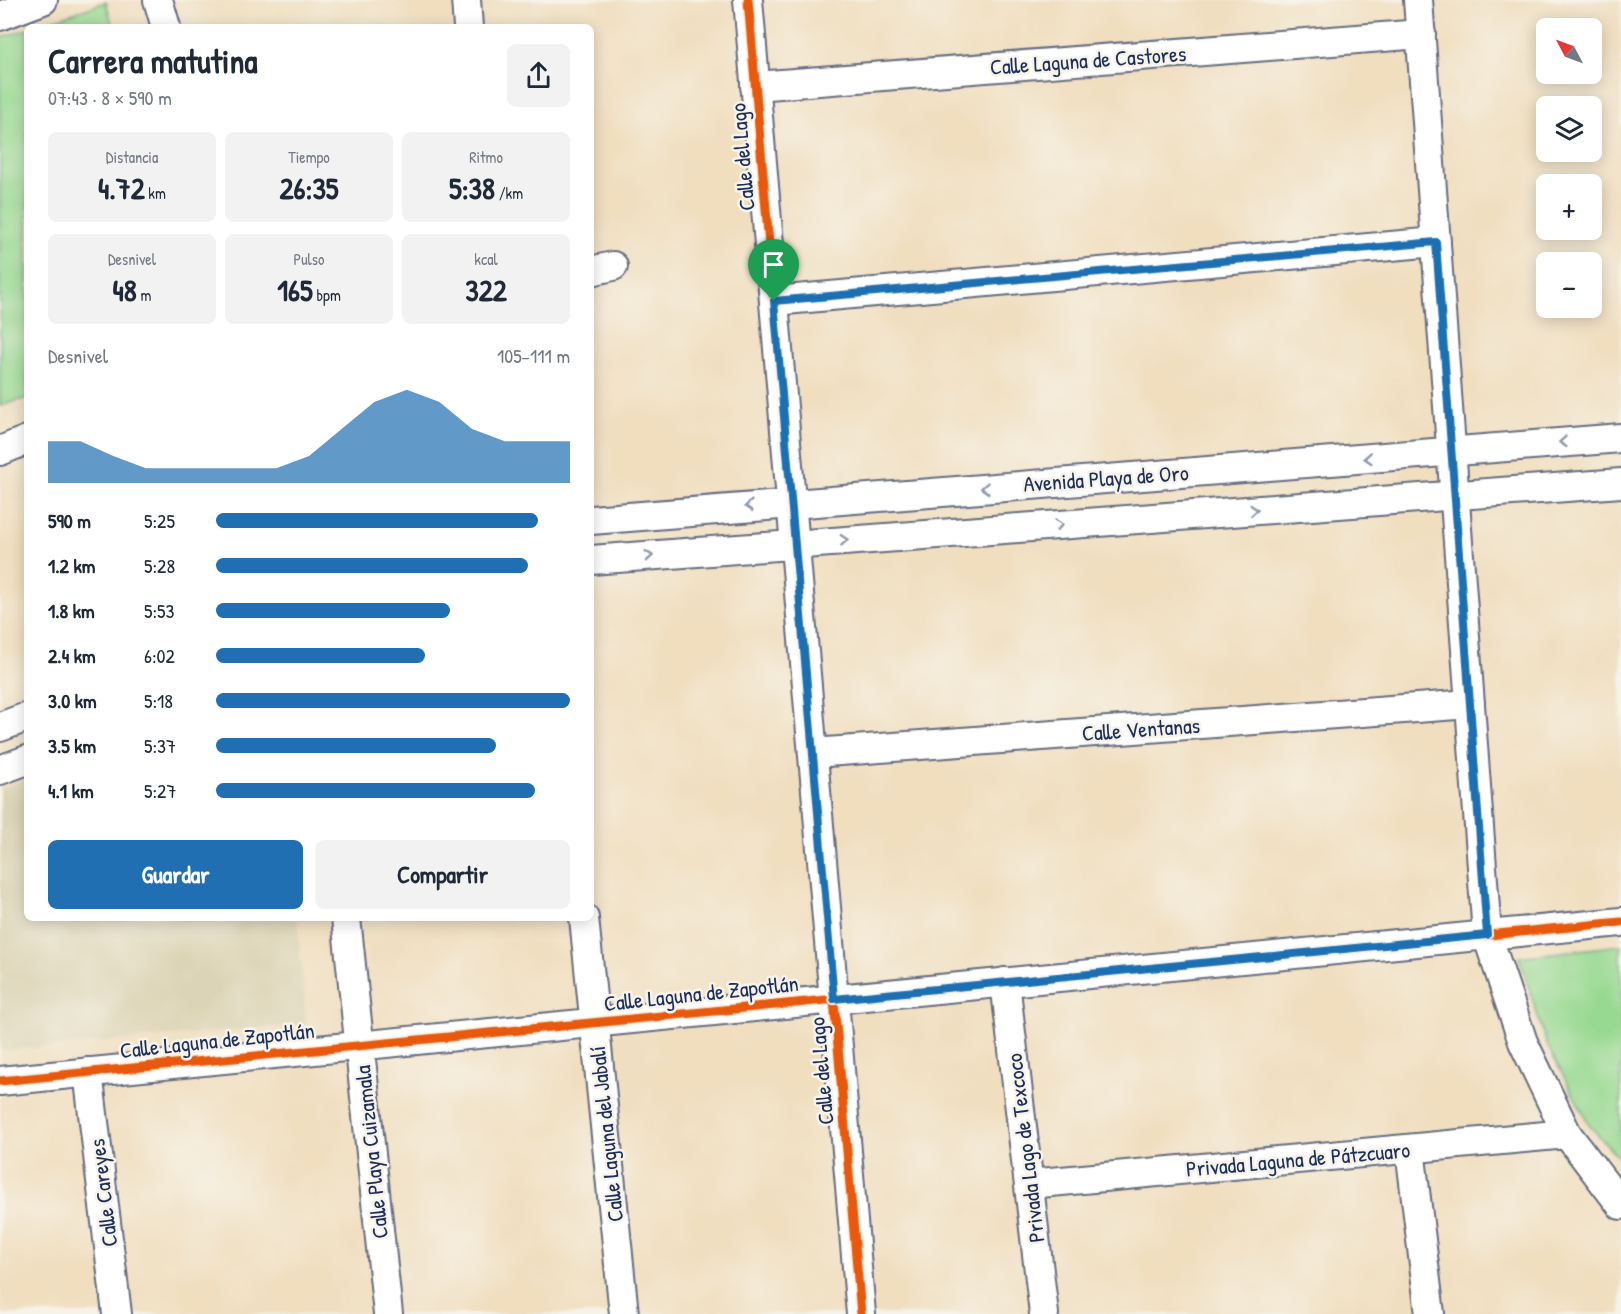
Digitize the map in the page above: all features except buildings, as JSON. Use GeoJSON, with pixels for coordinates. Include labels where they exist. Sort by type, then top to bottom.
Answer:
{"type":"FeatureCollection","features":[{"type":"Feature","properties":{"kind":"street"},"geometry":{"type":"LineString","coordinates":[[0,16],[43,0]]}},
{"type":"Feature","properties":{"kind":"street"},"geometry":{"type":"LineString","coordinates":[[158,0],[165,24]]}},
{"type":"Feature","properties":{"kind":"street"},"geometry":{"type":"LineString","coordinates":[[466,0],[468,24]]}},
{"type":"Feature","properties":{"kind":"street","name":"Calle del Lago"},"geometry":{"type":"LineString","coordinates":[[748,0],[861,1314]]}},
{"type":"Feature","properties":{"kind":"street"},"geometry":{"type":"LineString","coordinates":[[1418,0],[1487,935],[1523,1042],[1568,1134],[1621,1204]]}},
{"type":"Feature","properties":{"kind":"street","name":"Calle Laguna de Castores"},"geometry":{"type":"LineString","coordinates":[[755,86],[1420,34]]}},
{"type":"Feature","properties":{"kind":"street"},"geometry":{"type":"LineString","coordinates":[[774,301],[1436,242]]}},
{"type":"Feature","properties":{"kind":"street","name":"Avenida Playa de Oro"},"geometry":{"type":"LineString","coordinates":[[594,519],[1621,438]]}},
{"type":"Feature","properties":{"kind":"street"},"geometry":{"type":"LineString","coordinates":[[0,451],[24,441]]}},
{"type":"Feature","properties":{"kind":"street","name":"Avenida Playa de Oro"},"geometry":{"type":"LineString","coordinates":[[594,560],[1621,483]]}},
{"type":"Feature","properties":{"kind":"street","name":"Calle Ventanas"},"geometry":{"type":"LineString","coordinates":[[813,753],[1470,704]]}},
{"type":"Feature","properties":{"kind":"street"},"geometry":{"type":"LineString","coordinates":[[0,727],[24,718]]}},
{"type":"Feature","properties":{"kind":"street"},"geometry":{"type":"LineString","coordinates":[[0,770],[24,761]]}},
{"type":"Feature","properties":{"kind":"street","name":"Calle Playa Cuizamala"},"geometry":{"type":"LineString","coordinates":[[346,921],[388,1314]]}},
{"type":"Feature","properties":{"kind":"street","name":"Calle Laguna del Jabalí"},"geometry":{"type":"LineString","coordinates":[[584,921],[624,1314]]}},
{"type":"Feature","properties":{"kind":"street","name":"Calle Laguna de Zapotlán"},"geometry":{"type":"LineString","coordinates":[[0,1081],[1621,922]]}},
{"type":"Feature","properties":{"kind":"street","name":"Privada Lago de Texcoco"},"geometry":{"type":"LineString","coordinates":[[1005,982],[1044,1314]]}},
{"type":"Feature","properties":{"kind":"street","name":"Calle Careyes"},"geometry":{"type":"LineString","coordinates":[[88,1072],[117,1314]]}},
{"type":"Feature","properties":{"kind":"street","name":"Privada Laguna de Pátzcuaro"},"geometry":{"type":"LineString","coordinates":[[1029,1184],[1568,1134]]}},
{"type":"Feature","properties":{"kind":"street"},"geometry":{"type":"LineString","coordinates":[[1410,1149],[1430,1314]]}},
{"type":"Feature","properties":{"kind":"shaded area"},"geometry":{"type":"Polygon","coordinates":[[[24,779],[24,921],[297,921],[307,1024],[0,1051],[0,789],[24,779]]]}},
{"type":"Feature","properties":{"kind":"green space"},"geometry":{"type":"Polygon","coordinates":[[[106,2],[112,24],[42,24],[106,2]]]}},
{"type":"Feature","properties":{"kind":"green space"},"geometry":{"type":"Polygon","coordinates":[[[24,30],[24,399],[0,406],[0,38],[24,30]]]}},
{"type":"Feature","properties":{"kind":"green space"},"geometry":{"type":"Polygon","coordinates":[[[1621,945],[1621,1160],[1590,1126],[1547,1045],[1519,957],[1621,945]]]}},
{"type":"Feature","properties":{"kind":"cycle path"},"geometry":{"type":"LineString","coordinates":[[748,0],[861,1314]]}},
{"type":"Feature","properties":{"kind":"cycle path"},"geometry":{"type":"LineString","coordinates":[[0,1081],[1621,922]]}},
{"type":"Feature","properties":{"kind":"route"},"geometry":{"type":"LineString","coordinates":[[1436,242],[1487,935],[834,999],[774,301],[1436,242]]}}]}
